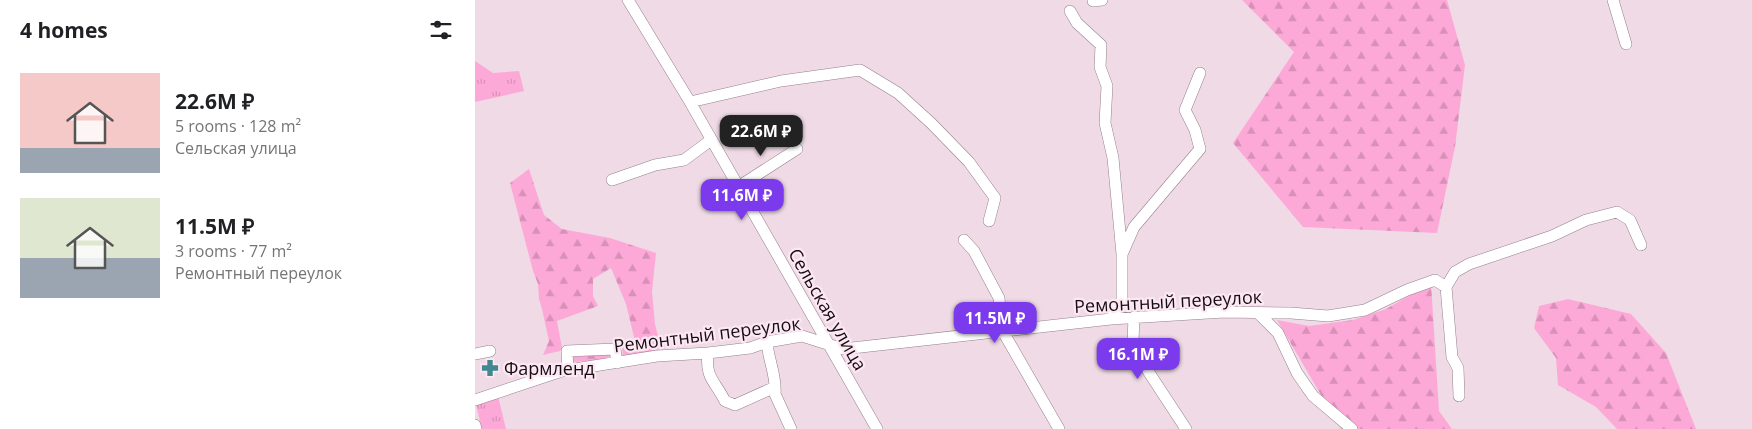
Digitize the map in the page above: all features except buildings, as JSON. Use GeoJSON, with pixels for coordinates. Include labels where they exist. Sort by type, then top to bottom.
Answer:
{"type":"FeatureCollection","features":[{"type":"Feature","properties":{"kind":"street","name":"Сельская улица"},"geometry":{"type":"LineString","coordinates":[[628,0],[690,102],[877,429]]}},
{"type":"Feature","properties":{"kind":"street"},"geometry":{"type":"LineString","coordinates":[[1613,0],[1626,44]]}},
{"type":"Feature","properties":{"kind":"street"},"geometry":{"type":"LineString","coordinates":[[1070,11],[1077,23],[1101,45],[1100,67],[1107,86],[1105,123],[1113,158],[1122,254],[1122,300],[1111,319]]}},
{"type":"Feature","properties":{"kind":"street"},"geometry":{"type":"LineString","coordinates":[[690,102],[781,81],[860,70],[898,92],[931,122],[969,162],[995,198],[989,221]]}},
{"type":"Feature","properties":{"kind":"street"},"geometry":{"type":"LineString","coordinates":[[1122,254],[1134,227],[1200,149],[1195,130],[1185,110],[1200,73]]}},
{"type":"Feature","properties":{"kind":"street"},"geometry":{"type":"LineString","coordinates":[[612,180],[655,165],[684,160],[711,140]]}},
{"type":"Feature","properties":{"kind":"street"},"geometry":{"type":"LineString","coordinates":[[738,188],[797,149]]}},
{"type":"Feature","properties":{"kind":"street"},"geometry":{"type":"LineString","coordinates":[[1459,396],[1458,368],[1451,357],[1446,287],[1455,272],[1469,264],[1552,236],[1586,220],[1617,212],[1630,220],[1641,245]]}},
{"type":"Feature","properties":{"kind":"street"},"geometry":{"type":"LineString","coordinates":[[965,240],[974,251],[999,298],[1002,330],[1059,429]]}},
{"type":"Feature","properties":{"kind":"street","name":"Ремонтный переулок"},"geometry":{"type":"LineString","coordinates":[[475,400],[562,371],[657,356],[749,348],[767,342],[803,336],[843,349],[1002,330],[1135,317],[1224,312],[1329,316],[1365,310],[1407,290],[1435,280],[1446,287]]}},
{"type":"Feature","properties":{"kind":"street"},"geometry":{"type":"LineString","coordinates":[[1259,313],[1278,333],[1297,373],[1313,396],[1352,429]]}},
{"type":"Feature","properties":{"kind":"street"},"geometry":{"type":"LineString","coordinates":[[1135,317],[1133,342],[1148,371],[1187,429]]}},
{"type":"Feature","properties":{"kind":"street"},"geometry":{"type":"LineString","coordinates":[[767,342],[767,353],[775,394],[791,429]]}},
{"type":"Feature","properties":{"kind":"street"},"geometry":{"type":"LineString","coordinates":[[568,370],[567,351],[615,349],[617,363]]}},
{"type":"Feature","properties":{"kind":"street"},"geometry":{"type":"LineString","coordinates":[[475,354],[490,351]]}},
{"type":"Feature","properties":{"kind":"street"},"geometry":{"type":"LineString","coordinates":[[708,353],[706,366],[712,383],[725,401],[735,405],[775,387]]}},
{"type":"Feature","properties":{"kind":"street"},"geometry":{"type":"LineString","coordinates":[[475,425],[476,429]]}},
{"type":"Feature","properties":{"kind":"green space"},"geometry":{"type":"Polygon","coordinates":[[[1242,0],[1447,0],[1465,65],[1455,147],[1437,233],[1303,227],[1233,143],[1294,52],[1242,0]]]}},
{"type":"Feature","properties":{"kind":"green space"},"geometry":{"type":"Polygon","coordinates":[[[475,61],[493,73],[519,71],[524,91],[475,102],[475,61]]]}},
{"type":"Feature","properties":{"kind":"green space"},"geometry":{"type":"Polygon","coordinates":[[[529,169],[544,215],[562,229],[610,238],[656,253],[652,292],[655,324],[660,344],[657,354],[623,359],[622,343],[635,341],[626,304],[611,268],[593,279],[593,296],[598,306],[557,321],[562,348],[560,351],[543,355],[549,341],[539,299],[538,284],[510,183],[529,169]]]}},
{"type":"Feature","properties":{"kind":"green space"},"geometry":{"type":"Polygon","coordinates":[[[1431,283],[1439,411],[1452,429],[1341,429],[1277,320],[1309,326],[1353,320],[1386,309],[1431,283]]]}},
{"type":"Feature","properties":{"kind":"green space"},"geometry":{"type":"Polygon","coordinates":[[[1568,299],[1631,314],[1666,353],[1696,429],[1617,429],[1596,407],[1558,385],[1556,358],[1534,328],[1539,306],[1568,299]]]}},
{"type":"Feature","properties":{"kind":"green space"},"geometry":{"type":"Polygon","coordinates":[[[612,354],[613,359],[572,362],[571,357],[612,354]]]}},
{"type":"Feature","properties":{"kind":"green space"},"geometry":{"type":"Polygon","coordinates":[[[498,396],[506,429],[482,429],[476,405],[498,396]]]}},
{"type":"Feature","properties":{"kind":"place","name":"Фармленд"},"geometry":{"type":"Point","coordinates":[490,368]}}]}
